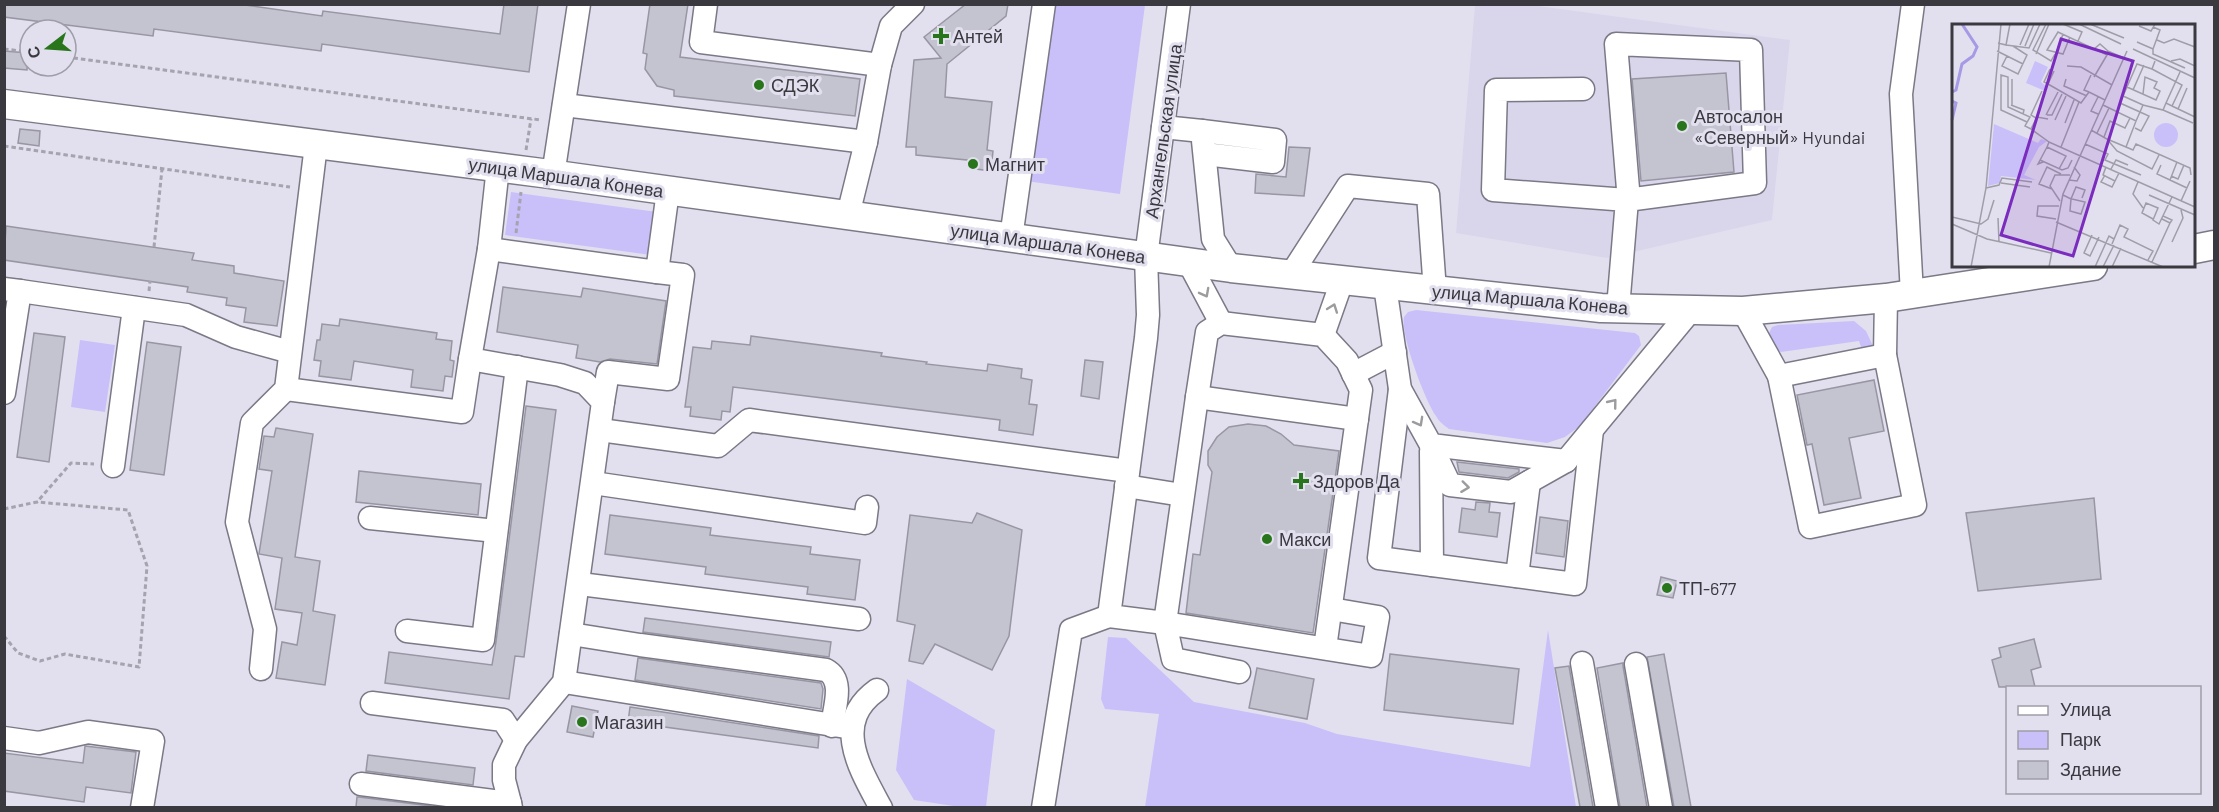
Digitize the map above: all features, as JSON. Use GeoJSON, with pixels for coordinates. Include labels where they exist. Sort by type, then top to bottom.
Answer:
{"type":"FeatureCollection","features":[{"type":"Feature","properties":{"kind":"main road","name":"улица Маршала Конева"},"geometry":{"type":"LineString","coordinates":[[4,104],[498,167],[1290,276],[1618,308],[1743,311],[1899,296],[2087,267]]}},
{"type":"Feature","properties":{"kind":"main road"},"geometry":{"type":"LineString","coordinates":[[2195,249],[2214,245]]}},
{"type":"Feature","properties":{"kind":"street"},"geometry":{"type":"LineString","coordinates":[[553,175],[579,4]]}},
{"type":"Feature","properties":{"kind":"street"},"geometry":{"type":"LineString","coordinates":[[706,4],[701,42],[880,65]]}},
{"type":"Feature","properties":{"kind":"street"},"geometry":{"type":"LineString","coordinates":[[848,215],[866,142],[892,15],[913,4]]}},
{"type":"Feature","properties":{"kind":"street"},"geometry":{"type":"LineString","coordinates":[[1011,238],[1044,4]]}},
{"type":"Feature","properties":{"kind":"street","name":"Архангельская улица"},"geometry":{"type":"LineString","coordinates":[[1109,616],[1148,315],[1146,257],[1179,4]]}},
{"type":"Feature","properties":{"kind":"street"},"geometry":{"type":"LineString","coordinates":[[1743,311],[1779,376],[1810,527],[1915,505],[1885,355],[1899,296],[1901,94],[1913,4]]}},
{"type":"Feature","properties":{"kind":"street"},"geometry":{"type":"LineString","coordinates":[[1583,89],[1496,90],[1493,190],[1627,200],[1755,183],[1751,50],[1616,44],[1627,183],[1627,200],[1618,308]]}},
{"type":"Feature","properties":{"kind":"street"},"geometry":{"type":"LineString","coordinates":[[562,114],[866,142]]}},
{"type":"Feature","properties":{"kind":"street"},"geometry":{"type":"LineString","coordinates":[[1163,128],[1275,140],[1273,162],[1205,154]]}},
{"type":"Feature","properties":{"kind":"street"},"geometry":{"type":"LineString","coordinates":[[1202,131],[1213,239],[1231,268]]}},
{"type":"Feature","properties":{"kind":"street"},"geometry":{"type":"LineString","coordinates":[[261,669],[265,629],[237,522],[252,423],[286,389],[316,145]]}},
{"type":"Feature","properties":{"kind":"street"},"geometry":{"type":"LineString","coordinates":[[286,389],[462,412],[489,249],[498,167]]}},
{"type":"Feature","properties":{"kind":"street"},"geometry":{"type":"LineString","coordinates":[[1290,276],[1348,186],[1428,194],[1435,291]]}},
{"type":"Feature","properties":{"kind":"street"},"geometry":{"type":"LineString","coordinates":[[657,272],[668,191]]}},
{"type":"Feature","properties":{"kind":"street"},"geometry":{"type":"LineString","coordinates":[[489,249],[683,275],[668,379],[608,372],[585,383]]}},
{"type":"Feature","properties":{"kind":"street"},"geometry":{"type":"LineString","coordinates":[[1189,263],[1221,323]]}},
{"type":"Feature","properties":{"kind":"street"},"geometry":{"type":"LineString","coordinates":[[1323,334],[1342,281]]}},
{"type":"Feature","properties":{"kind":"street"},"geometry":{"type":"LineString","coordinates":[[1385,286],[1400,389],[1379,558],[1575,584],[1592,430]]}},
{"type":"Feature","properties":{"kind":"street"},"geometry":{"type":"LineString","coordinates":[[4,393],[12,290],[186,315],[236,338],[290,352]]}},
{"type":"Feature","properties":{"kind":"street"},"geometry":{"type":"LineString","coordinates":[[113,466],[134,308]]}},
{"type":"Feature","properties":{"kind":"street"},"geometry":{"type":"LineString","coordinates":[[1400,389],[1450,485],[1511,492],[1566,461],[1690,310]]}},
{"type":"Feature","properties":{"kind":"street"},"geometry":{"type":"LineString","coordinates":[[1239,672],[1173,659],[1165,623],[1207,332],[1221,323],[1323,334],[1347,361],[1361,390],[1325,648]]}},
{"type":"Feature","properties":{"kind":"street"},"geometry":{"type":"LineString","coordinates":[[1353,374],[1395,352]]}},
{"type":"Feature","properties":{"kind":"street"},"geometry":{"type":"LineString","coordinates":[[1779,376],[1885,355]]}},
{"type":"Feature","properties":{"kind":"street"},"geometry":{"type":"LineString","coordinates":[[470,359],[560,375],[585,383],[603,402]]}},
{"type":"Feature","properties":{"kind":"street"},"geometry":{"type":"LineString","coordinates":[[407,631],[483,640],[517,367]]}},
{"type":"Feature","properties":{"kind":"street"},"geometry":{"type":"LineString","coordinates":[[361,784],[511,805],[504,780],[504,765],[516,740],[564,682],[580,584],[608,372]]}},
{"type":"Feature","properties":{"kind":"street"},"geometry":{"type":"LineString","coordinates":[[1197,397],[1357,419]]}},
{"type":"Feature","properties":{"kind":"street"},"geometry":{"type":"LineString","coordinates":[[600,430],[718,446],[749,420],[1127,479],[1182,495]]}},
{"type":"Feature","properties":{"kind":"street"},"geometry":{"type":"LineString","coordinates":[[1431,446],[1566,461]]}},
{"type":"Feature","properties":{"kind":"street"},"geometry":{"type":"LineString","coordinates":[[1431,446],[1432,565]]}},
{"type":"Feature","properties":{"kind":"street"},"geometry":{"type":"LineString","coordinates":[[1516,576],[1529,482]]}},
{"type":"Feature","properties":{"kind":"street"},"geometry":{"type":"LineString","coordinates":[[593,483],[865,523],[867,507]]}},
{"type":"Feature","properties":{"kind":"street"},"geometry":{"type":"LineString","coordinates":[[370,518],[496,531]]}},
{"type":"Feature","properties":{"kind":"street"},"geometry":{"type":"LineString","coordinates":[[580,584],[859,619]]}},
{"type":"Feature","properties":{"kind":"street"},"geometry":{"type":"LineString","coordinates":[[1043,807],[1071,630],[1109,616],[1371,656],[1378,617],[1330,609]]}},
{"type":"Feature","properties":{"kind":"street"},"geometry":{"type":"LineString","coordinates":[[571,634],[826,670],[836,681],[842,727],[881,807]]}},
{"type":"Feature","properties":{"kind":"street"},"geometry":{"type":"LineString","coordinates":[[1582,663],[1607,807]]}},
{"type":"Feature","properties":{"kind":"street"},"geometry":{"type":"LineString","coordinates":[[1636,664],[1661,807]]}},
{"type":"Feature","properties":{"kind":"street"},"geometry":{"type":"LineString","coordinates":[[564,682],[842,727]]}},
{"type":"Feature","properties":{"kind":"street"},"geometry":{"type":"LineString","coordinates":[[842,727],[861,704],[877,690]]}},
{"type":"Feature","properties":{"kind":"street"},"geometry":{"type":"LineString","coordinates":[[372,703],[503,720],[516,740]]}},
{"type":"Feature","properties":{"kind":"street"},"geometry":{"type":"LineString","coordinates":[[4,738],[39,743],[88,732],[153,741],[142,807]]}},
{"type":"Feature","properties":{"kind":"path"},"geometry":{"type":"LineString","coordinates":[[78,58],[562,114]]}},
{"type":"Feature","properties":{"kind":"path"},"geometry":{"type":"LineString","coordinates":[[4,146],[310,190]]}},
{"type":"Feature","properties":{"kind":"path"},"geometry":{"type":"LineString","coordinates":[[154,247],[162,169]]}},
{"type":"Feature","properties":{"kind":"path"},"geometry":{"type":"LineString","coordinates":[[37,502],[71,463],[113,466]]}},
{"type":"Feature","properties":{"kind":"path"},"geometry":{"type":"LineString","coordinates":[[4,509],[37,502],[128,510],[147,566],[139,667],[65,654],[40,661],[18,653],[4,636]]}},
{"type":"Feature","properties":{"kind":"shaded area"},"geometry":{"type":"Polygon","coordinates":[[[1475,5],[1531,5],[1790,40],[1772,220],[1607,258],[1456,233],[1475,5]]]}},
{"type":"Feature","properties":{"kind":"green space"},"geometry":{"type":"Polygon","coordinates":[[[1049,5],[1145,5],[1120,194],[1026,181],[1049,5]]]}},
{"type":"Feature","properties":{"kind":"green space"},"geometry":{"type":"Polygon","coordinates":[[[511,192],[657,212],[651,255],[505,235],[511,192]]]}},
{"type":"Feature","properties":{"kind":"green space"},"geometry":{"type":"Polygon","coordinates":[[[1416,310],[1635,333],[1639,336],[1641,345],[1580,426],[1565,437],[1547,443],[1449,429],[1431,408],[1409,352],[1404,317],[1408,312],[1416,310]]]}},
{"type":"Feature","properties":{"kind":"green space"},"geometry":{"type":"Polygon","coordinates":[[[1854,321],[1866,331],[1873,346],[1871,350],[1862,350],[1859,341],[1781,352],[1776,350],[1769,333],[1772,327],[1778,325],[1854,321]]]}},
{"type":"Feature","properties":{"kind":"green space"},"geometry":{"type":"Polygon","coordinates":[[[80,340],[115,345],[105,412],[71,407],[80,340]]]}},
{"type":"Feature","properties":{"kind":"green space"},"geometry":{"type":"Polygon","coordinates":[[[1548,630],[1576,807],[1145,807],[1159,714],[1105,709],[1101,699],[1108,637],[1126,638],[1194,702],[1305,723],[1337,734],[1530,767],[1548,630]]]}},
{"type":"Feature","properties":{"kind":"green space"},"geometry":{"type":"Polygon","coordinates":[[[907,679],[995,730],[986,807],[960,807],[914,800],[896,770],[907,679]]]}},
{"type":"Feature","properties":{"kind":"building"},"geometry":{"type":"Polygon","coordinates":[[[4,4],[238,4],[322,16],[323,11],[500,34],[504,4],[538,4],[529,72],[322,44],[321,51],[154,29],[153,36],[78,26],[78,18],[4,17],[4,4]]]}},
{"type":"Feature","properties":{"kind":"building"},"geometry":{"type":"Polygon","coordinates":[[[650,4],[688,4],[680,57],[860,79],[855,116],[674,96],[674,90],[657,86],[645,69],[647,54],[643,53],[650,4]]]}},
{"type":"Feature","properties":{"kind":"building"},"geometry":{"type":"Polygon","coordinates":[[[966,4],[1008,4],[1006,16],[947,64],[945,97],[992,102],[987,150],[993,151],[991,171],[976,169],[977,161],[916,155],[916,147],[906,147],[914,60],[941,58],[924,37],[966,4]]]}},
{"type":"Feature","properties":{"kind":"building"},"geometry":{"type":"Polygon","coordinates":[[[4,51],[18,52],[18,69],[4,68],[4,51]]]}},
{"type":"Feature","properties":{"kind":"building","name":"Автосалон «Северный» Hyundai"},"geometry":{"type":"Polygon","coordinates":[[[1726,73],[1734,172],[1641,181],[1632,79],[1726,73]]]}},
{"type":"Feature","properties":{"kind":"building"},"geometry":{"type":"Polygon","coordinates":[[[20,129],[40,131],[39,146],[18,143],[20,129]]]}},
{"type":"Feature","properties":{"kind":"building"},"geometry":{"type":"Polygon","coordinates":[[[1289,147],[1310,148],[1304,196],[1255,193],[1256,174],[1286,177],[1289,147]]]}},
{"type":"Feature","properties":{"kind":"building"},"geometry":{"type":"Polygon","coordinates":[[[6,226],[194,253],[192,260],[234,266],[234,273],[284,281],[277,326],[244,322],[246,308],[226,305],[227,298],[187,292],[188,287],[4,260],[6,226]]]}},
{"type":"Feature","properties":{"kind":"building"},"geometry":{"type":"Polygon","coordinates":[[[503,287],[581,297],[583,288],[666,301],[657,364],[610,359],[600,362],[576,358],[578,345],[497,332],[503,287]]]}},
{"type":"Feature","properties":{"kind":"building"},"geometry":{"type":"Polygon","coordinates":[[[340,319],[437,333],[436,339],[452,341],[450,360],[454,361],[452,377],[445,376],[443,391],[411,387],[413,370],[354,361],[351,380],[319,376],[321,361],[314,360],[322,324],[339,326],[340,319]]]}},
{"type":"Feature","properties":{"kind":"building"},"geometry":{"type":"Polygon","coordinates":[[[34,333],[65,337],[49,462],[17,457],[34,333]]]}},
{"type":"Feature","properties":{"kind":"building"},"geometry":{"type":"Polygon","coordinates":[[[751,336],[882,353],[881,356],[927,362],[926,364],[987,371],[988,364],[1022,369],[1021,378],[1032,380],[1029,404],[1037,405],[1033,435],[999,430],[1000,420],[733,387],[730,412],[722,411],[721,420],[690,416],[691,407],[685,407],[693,347],[711,349],[712,341],[750,345],[751,336]]]}},
{"type":"Feature","properties":{"kind":"building"},"geometry":{"type":"Polygon","coordinates":[[[147,342],[181,347],[164,475],[130,470],[147,342]]]}},
{"type":"Feature","properties":{"kind":"building"},"geometry":{"type":"Polygon","coordinates":[[[1085,360],[1103,362],[1099,399],[1081,396],[1085,360]]]}},
{"type":"Feature","properties":{"kind":"building"},"geometry":{"type":"Polygon","coordinates":[[[1874,380],[1884,431],[1849,438],[1861,498],[1824,505],[1812,444],[1807,445],[1797,395],[1874,380]]]}},
{"type":"Feature","properties":{"kind":"building"},"geometry":{"type":"Polygon","coordinates":[[[526,406],[556,410],[524,657],[515,656],[509,699],[385,683],[389,652],[492,665],[526,406]]]}},
{"type":"Feature","properties":{"kind":"building"},"geometry":{"type":"Polygon","coordinates":[[[1248,424],[1266,426],[1281,434],[1294,445],[1339,451],[1313,633],[1186,613],[1193,554],[1200,555],[1212,472],[1208,465],[1208,451],[1217,437],[1229,427],[1248,424]]]}},
{"type":"Feature","properties":{"kind":"building"},"geometry":{"type":"Polygon","coordinates":[[[276,428],[313,434],[295,557],[320,561],[313,611],[335,615],[325,685],[276,678],[282,642],[297,645],[302,613],[275,609],[282,558],[259,554],[272,471],[259,469],[264,436],[274,437],[276,428]]]}},
{"type":"Feature","properties":{"kind":"building"},"geometry":{"type":"Polygon","coordinates":[[[1457,462],[1519,469],[1519,472],[1508,478],[1459,472],[1457,462]]]}},
{"type":"Feature","properties":{"kind":"building"},"geometry":{"type":"Polygon","coordinates":[[[359,471],[481,484],[478,515],[356,502],[359,471]]]}},
{"type":"Feature","properties":{"kind":"building"},"geometry":{"type":"Polygon","coordinates":[[[2094,498],[2101,579],[1978,591],[1966,513],[2094,498]]]}},
{"type":"Feature","properties":{"kind":"building"},"geometry":{"type":"Polygon","coordinates":[[[1476,502],[1490,503],[1489,512],[1500,513],[1497,537],[1459,532],[1462,508],[1475,510],[1476,502]]]}},
{"type":"Feature","properties":{"kind":"building"},"geometry":{"type":"Polygon","coordinates":[[[977,513],[1022,530],[1009,636],[992,670],[935,644],[923,664],[909,661],[915,625],[897,621],[910,515],[972,523],[977,513]]]}},
{"type":"Feature","properties":{"kind":"building"},"geometry":{"type":"Polygon","coordinates":[[[610,515],[711,528],[710,535],[811,547],[810,554],[860,560],[855,600],[807,594],[808,587],[705,574],[706,567],[605,554],[610,515]]]}},
{"type":"Feature","properties":{"kind":"building"},"geometry":{"type":"Polygon","coordinates":[[[1540,517],[1568,521],[1564,557],[1536,553],[1540,517]]]}},
{"type":"Feature","properties":{"kind":"building","name":"ТП-677"},"geometry":{"type":"Polygon","coordinates":[[[1661,577],[1677,581],[1673,598],[1657,595],[1661,577]]]}},
{"type":"Feature","properties":{"kind":"building"},"geometry":{"type":"Polygon","coordinates":[[[645,618],[831,642],[829,657],[643,632],[645,618]]]}},
{"type":"Feature","properties":{"kind":"building"},"geometry":{"type":"Polygon","coordinates":[[[2034,639],[2041,667],[2031,670],[2035,686],[1999,687],[1992,660],[2001,657],[1999,648],[2034,639]]]}},
{"type":"Feature","properties":{"kind":"building"},"geometry":{"type":"Polygon","coordinates":[[[1390,654],[1519,669],[1513,724],[1384,710],[1390,654]]]}},
{"type":"Feature","properties":{"kind":"building"},"geometry":{"type":"Polygon","coordinates":[[[1664,654],[1691,807],[1674,807],[1647,657],[1664,654]]]}},
{"type":"Feature","properties":{"kind":"building"},"geometry":{"type":"Polygon","coordinates":[[[638,658],[821,683],[823,689],[821,709],[635,680],[638,658]]]}},
{"type":"Feature","properties":{"kind":"building"},"geometry":{"type":"Polygon","coordinates":[[[1623,663],[1647,807],[1620,807],[1597,668],[1623,663]]]}},
{"type":"Feature","properties":{"kind":"building"},"geometry":{"type":"Polygon","coordinates":[[[1569,666],[1593,807],[1580,807],[1555,668],[1569,666]]]}},
{"type":"Feature","properties":{"kind":"building"},"geometry":{"type":"Polygon","coordinates":[[[1257,668],[1314,679],[1307,719],[1249,708],[1257,668]]]}},
{"type":"Feature","properties":{"kind":"building","name":"Магазин"},"geometry":{"type":"Polygon","coordinates":[[[572,706],[598,711],[593,737],[567,732],[572,706]]]}},
{"type":"Feature","properties":{"kind":"building"},"geometry":{"type":"Polygon","coordinates":[[[630,707],[819,736],[818,748],[628,722],[630,707]]]}},
{"type":"Feature","properties":{"kind":"building"},"geometry":{"type":"Polygon","coordinates":[[[85,746],[136,752],[131,793],[86,787],[84,802],[4,791],[4,753],[83,763],[85,746]]]}},
{"type":"Feature","properties":{"kind":"building"},"geometry":{"type":"Polygon","coordinates":[[[368,755],[475,768],[473,785],[366,771],[368,755]]]}},
{"type":"Feature","properties":{"kind":"building"},"geometry":{"type":"Polygon","coordinates":[[[357,797],[359,797],[439,807],[356,807],[357,797]]]}},
{"type":"Feature","properties":{"kind":"place","name":"Антей"},"geometry":{"type":"Point","coordinates":[941,36]}},
{"type":"Feature","properties":{"kind":"place","name":"СДЭК"},"geometry":{"type":"Point","coordinates":[759,85]}},
{"type":"Feature","properties":{"kind":"place","name":"Автосалон «Северный» Hyundai"},"geometry":{"type":"Point","coordinates":[1682,126]}},
{"type":"Feature","properties":{"kind":"place","name":"Магнит"},"geometry":{"type":"Point","coordinates":[973,164]}},
{"type":"Feature","properties":{"kind":"place","name":"Здоров Да"},"geometry":{"type":"Point","coordinates":[1301,481]}},
{"type":"Feature","properties":{"kind":"place","name":"Макси"},"geometry":{"type":"Point","coordinates":[1267,539]}},
{"type":"Feature","properties":{"kind":"place","name":"ТП-677"},"geometry":{"type":"Point","coordinates":[1667,588]}},
{"type":"Feature","properties":{"kind":"place","name":"Магазин"},"geometry":{"type":"Point","coordinates":[582,722]}}]}
